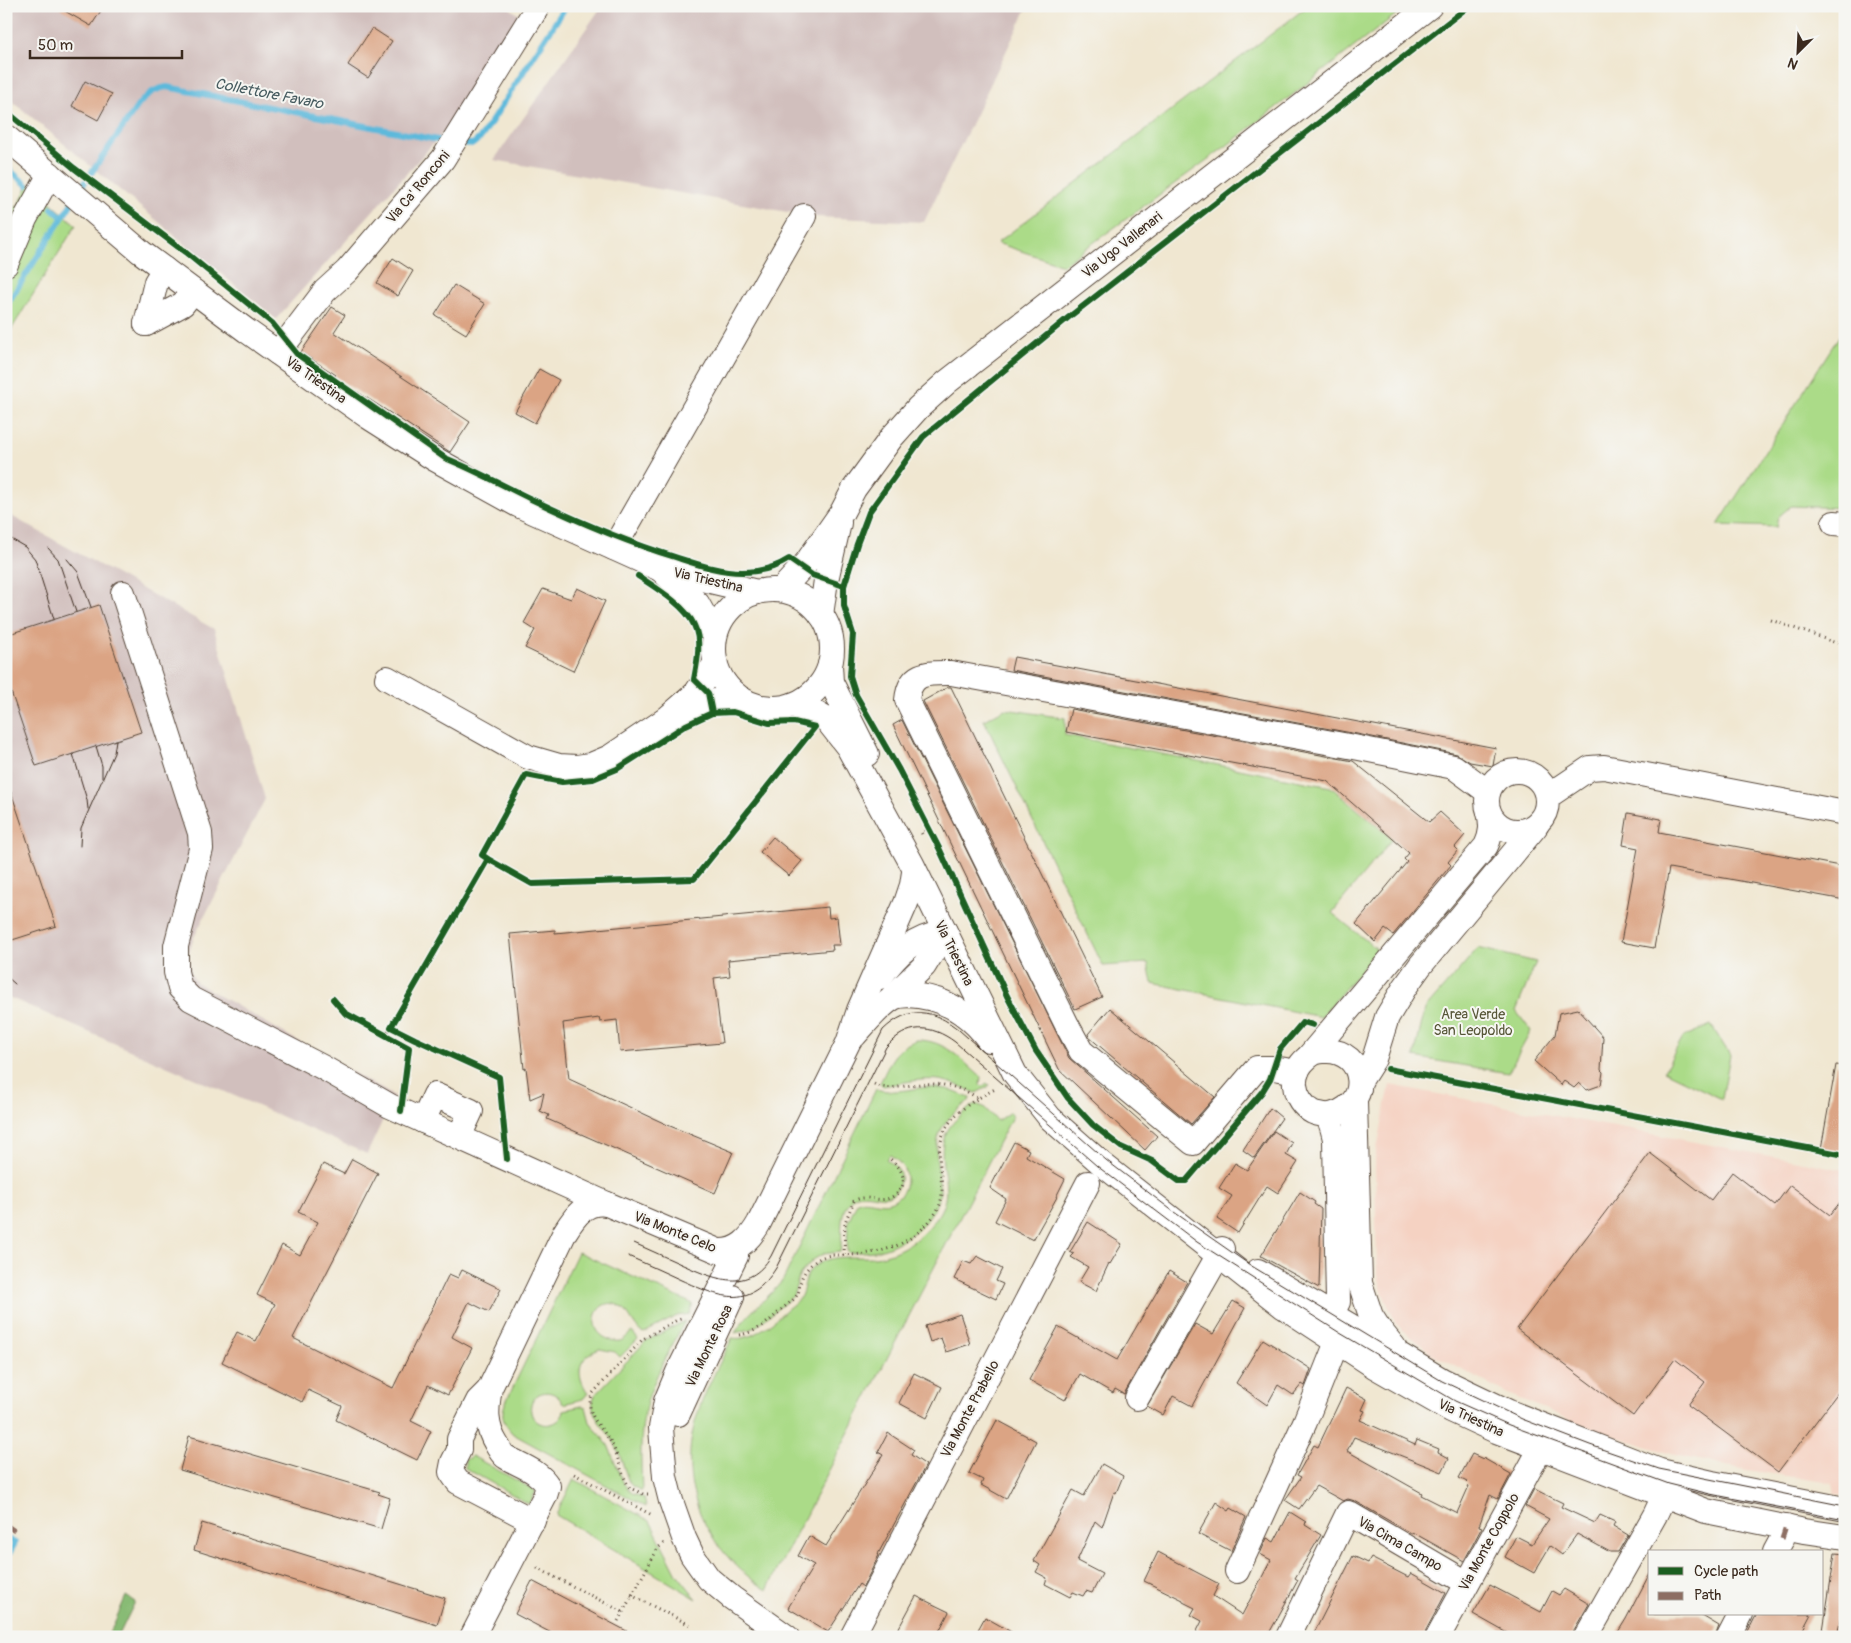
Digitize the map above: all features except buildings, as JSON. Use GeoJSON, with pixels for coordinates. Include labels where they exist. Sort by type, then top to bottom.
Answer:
{"type":"FeatureCollection","features":[{"type":"Feature","properties":{"kind":"street","name":"Via Ca' Ronconi"},"geometry":{"type":"LineString","coordinates":[[278,354],[325,291],[347,271],[444,159],[538,6]]}},
{"type":"Feature","properties":{"kind":"street","name":"Via Ugo Vallenari"},"geometry":{"type":"LineString","coordinates":[[781,590],[806,562],[842,512],[854,489],[892,437],[918,408],[947,382],[1430,6]]}},
{"type":"Feature","properties":{"kind":"street","name":"Via Triestina"},"geometry":{"type":"LineString","coordinates":[[6,137],[164,270],[278,354],[367,416],[433,458],[518,505],[660,569],[756,592]]}},
{"type":"Feature","properties":{"kind":"street"},"geometry":{"type":"LineString","coordinates":[[6,264],[25,219],[53,177]]}},
{"type":"Feature","properties":{"kind":"street"},"geometry":{"type":"LineString","coordinates":[[614,548],[804,216]]}},
{"type":"Feature","properties":{"kind":"street"},"geometry":{"type":"LineString","coordinates":[[164,270],[156,282],[146,324],[184,304],[193,291]]}},
{"type":"Feature","properties":{"kind":"street","name":"Via Ugo Vallenari"},"geometry":{"type":"LineString","coordinates":[[821,615],[826,580],[842,512]]}},
{"type":"Feature","properties":{"kind":"street","name":"Via Triestina"},"geometry":{"type":"LineString","coordinates":[[660,569],[697,603],[715,635]]}},
{"type":"Feature","properties":{"kind":"street"},"geometry":{"type":"LineString","coordinates":[[665,720],[724,698],[742,700],[758,707],[776,709],[794,705],[810,696],[822,682],[830,665],[832,648],[829,630],[821,615],[810,603],[797,595],[781,590],[756,592],[742,598],[720,620],[713,649],[715,664],[725,684],[742,700]]}},
{"type":"Feature","properties":{"kind":"street","name":"Via Monte Celo"},"geometry":{"type":"LineString","coordinates":[[123,593],[200,833],[201,849],[176,946],[176,972],[180,988],[191,999],[260,1033],[390,1106],[712,1249],[728,1251],[740,1244]]}},
{"type":"Feature","properties":{"kind":"street"},"geometry":{"type":"LineString","coordinates":[[387,678],[528,757],[558,766],[577,767],[591,765],[610,757],[665,720],[696,693],[715,664]]}},
{"type":"Feature","properties":{"kind":"street","name":"Via Triestina"},"geometry":{"type":"LineString","coordinates":[[830,665],[831,682],[904,826],[910,864],[945,932],[1006,1081],[1034,1099],[1054,1122],[1102,1164],[1220,1252],[1442,1380],[1509,1412],[1660,1471],[1845,1509]]}},
{"type":"Feature","properties":{"kind":"street"},"geometry":{"type":"LineString","coordinates":[[1336,1319],[1353,1317],[1361,1302],[1356,1068],[1349,1059],[1340,1053],[1330,1050],[1320,1051],[1303,1064],[1257,1068],[1193,1143],[1081,1051],[907,700],[908,690],[912,681],[926,673],[951,673],[1354,746],[1454,767],[1489,802],[1494,821],[1504,829],[1515,832],[1526,831],[1536,826]]}},
{"type":"Feature","properties":{"kind":"street"},"geometry":{"type":"LineString","coordinates":[[740,1244],[758,1223],[848,1042],[862,1003],[912,885],[910,864],[848,746],[826,719],[814,712],[794,705]]}},
{"type":"Feature","properties":{"kind":"street"},"geometry":{"type":"LineString","coordinates":[[1547,797],[1590,768],[1604,766],[1845,813]]}},
{"type":"Feature","properties":{"kind":"street"},"geometry":{"type":"LineString","coordinates":[[1519,771],[1530,774],[1538,779],[1544,787],[1547,797],[1543,818],[1432,951],[1405,987],[1387,1017],[1374,1059],[1347,1109],[1325,1116],[1313,1112],[1302,1104],[1294,1083],[1303,1064],[1486,846],[1492,822],[1489,802],[1492,784],[1501,776],[1519,771]]}},
{"type":"Feature","properties":{"kind":"street"},"geometry":{"type":"LineString","coordinates":[[862,1003],[886,969],[912,943],[929,935],[945,932]]}},
{"type":"Feature","properties":{"kind":"street"},"geometry":{"type":"LineString","coordinates":[[848,1042],[924,966],[945,932]]}},
{"type":"Feature","properties":{"kind":"street"},"geometry":{"type":"LineString","coordinates":[[887,1002],[899,996],[909,995],[934,999],[950,1005],[964,1014],[978,1026],[1006,1081]]}},
{"type":"Feature","properties":{"kind":"street"},"geometry":{"type":"LineString","coordinates":[[1237,1571],[1305,1422],[1336,1319],[1335,1139],[1330,1123],[1325,1116]]}},
{"type":"Feature","properties":{"kind":"street","name":"Via Monte Prabello"},"geometry":{"type":"LineString","coordinates":[[852,1637],[1088,1183]]}},
{"type":"Feature","properties":{"kind":"street"},"geometry":{"type":"LineString","coordinates":[[533,1522],[458,1482],[451,1472],[453,1462],[459,1450],[459,1439],[478,1401],[490,1388],[571,1223],[587,1207],[600,1203],[607,1204]]}},
{"type":"Feature","properties":{"kind":"street","name":"Via Monte Rosa"},"geometry":{"type":"LineString","coordinates":[[740,1244],[753,1252],[684,1398],[664,1454],[665,1477],[684,1538],[692,1555],[709,1579],[787,1637]]}},
{"type":"Feature","properties":{"kind":"street","name":"Via Triestina"},"geometry":{"type":"LineString","coordinates":[[1220,1252],[1256,1285],[1336,1319],[1432,1400],[1494,1430],[1781,1539],[1845,1537]]}},
{"type":"Feature","properties":{"kind":"street"},"geometry":{"type":"LineString","coordinates":[[1138,1398],[1220,1252]]}},
{"type":"Feature","properties":{"kind":"street"},"geometry":{"type":"LineString","coordinates":[[1360,1283],[1371,1316],[1380,1330],[1404,1358]]}},
{"type":"Feature","properties":{"kind":"street"},"geometry":{"type":"LineString","coordinates":[[490,1388],[487,1422],[490,1434],[503,1456]]}},
{"type":"Feature","properties":{"kind":"street"},"geometry":{"type":"LineString","coordinates":[[459,1450],[475,1448],[503,1456],[535,1472],[548,1486],[533,1522],[472,1637]]}},
{"type":"Feature","properties":{"kind":"street","name":"Via Monte Coppolo"},"geometry":{"type":"LineString","coordinates":[[1438,1637],[1541,1448]]}},
{"type":"Feature","properties":{"kind":"street"},"geometry":{"type":"LineString","coordinates":[[1586,1637],[1664,1496]]}},
{"type":"Feature","properties":{"kind":"street","name":"Via Cima Campo"},"geometry":{"type":"LineString","coordinates":[[1288,1637],[1348,1513],[1467,1583]]}},
{"type":"Feature","properties":{"kind":"street"},"geometry":{"type":"LineString","coordinates":[[1729,1637],[1740,1616]]}},
{"type":"Feature","properties":{"kind":"path"},"geometry":{"type":"LineString","coordinates":[[1771,620],[1845,646]]}},
{"type":"Feature","properties":{"kind":"path"},"geometry":{"type":"LineString","coordinates":[[925,839],[921,832],[929,829]]}},
{"type":"Feature","properties":{"kind":"path"},"geometry":{"type":"LineString","coordinates":[[388,1026],[381,1032],[393,1040]]}},
{"type":"Feature","properties":{"kind":"path"},"geometry":{"type":"LineString","coordinates":[[733,1335],[754,1331],[767,1323],[796,1297],[803,1276],[819,1259],[827,1256],[876,1253],[886,1250],[904,1243],[925,1226],[935,1213],[942,1198],[939,1152],[943,1131],[949,1121],[977,1098],[1006,1081]]}},
{"type":"Feature","properties":{"kind":"path"},"geometry":{"type":"LineString","coordinates":[[874,1084],[886,1089],[938,1084],[960,1090],[977,1098]]}},
{"type":"Feature","properties":{"kind":"path"},"geometry":{"type":"LineString","coordinates":[[844,1255],[843,1229],[852,1203],[858,1198],[878,1200],[890,1198],[895,1196],[901,1187],[903,1173],[901,1168],[890,1159]]}},
{"type":"Feature","properties":{"kind":"path"},"geometry":{"type":"LineString","coordinates":[[648,1494],[643,1494],[630,1488],[611,1444],[594,1421],[589,1403],[593,1393],[643,1339],[676,1320],[684,1318]]}},
{"type":"Feature","properties":{"kind":"path"},"geometry":{"type":"LineString","coordinates":[[574,1474],[652,1515]]}},
{"type":"Feature","properties":{"kind":"path"},"geometry":{"type":"LineString","coordinates":[[618,1621],[658,1548],[664,1542]]}},
{"type":"Feature","properties":{"kind":"path"},"geometry":{"type":"LineString","coordinates":[[537,1568],[623,1612]]}},
{"type":"Feature","properties":{"kind":"path"},"geometry":{"type":"LineString","coordinates":[[631,1595],[690,1625]]}},
{"type":"Feature","properties":{"kind":"shaded area"},"geometry":{"type":"Polygon","coordinates":[[[6,6],[507,6],[518,14],[450,125],[276,319],[6,96],[6,6]]]}},
{"type":"Feature","properties":{"kind":"shaded area"},"geometry":{"type":"Polygon","coordinates":[[[602,6],[1028,6],[924,222],[816,217],[494,160],[602,6]]]}},
{"type":"Feature","properties":{"kind":"shaded area"},"geometry":{"type":"Polygon","coordinates":[[[6,513],[214,629],[265,799],[194,937],[189,953],[191,974],[197,983],[394,1096],[367,1154],[6,996],[6,513]]]}},
{"type":"Feature","properties":{"kind":"shaded area"},"geometry":{"type":"Polygon","coordinates":[[[1390,1085],[1845,1170],[1845,1496],[1834,1495],[1832,1483],[1747,1470],[1674,1455],[1593,1429],[1508,1394],[1432,1354],[1396,1324],[1382,1291],[1377,1271],[1375,1158],[1390,1085]]]}},
{"type":"Feature","properties":{"kind":"green space"},"geometry":{"type":"Polygon","coordinates":[[[1308,6],[1407,6],[1229,144],[1063,265],[997,243],[1308,6]]]}},
{"type":"Feature","properties":{"kind":"green space"},"geometry":{"type":"Polygon","coordinates":[[[29,183],[76,225],[6,338],[6,201],[17,208],[29,183]]]}},
{"type":"Feature","properties":{"kind":"green space"},"geometry":{"type":"Polygon","coordinates":[[[1845,327],[1845,508],[1791,506],[1778,517],[1776,527],[1718,525],[1845,327]]]}},
{"type":"Feature","properties":{"kind":"green space"},"geometry":{"type":"Polygon","coordinates":[[[1005,709],[1065,718],[1065,735],[1331,787],[1392,839],[1332,913],[1378,950],[1321,1017],[1152,983],[1148,963],[1103,966],[984,720],[1005,709]]]}},
{"type":"Feature","properties":{"kind":"green space","name":"Area Verde San Leopoldo"},"geometry":{"type":"Polygon","coordinates":[[[1478,948],[1536,962],[1516,1011],[1531,1031],[1508,1073],[1414,1057],[1425,1009],[1478,948]]]}},
{"type":"Feature","properties":{"kind":"green space"},"geometry":{"type":"Polygon","coordinates":[[[1711,1025],[1730,1055],[1722,1099],[1664,1071],[1683,1037],[1711,1025]]]}},
{"type":"Feature","properties":{"kind":"green space"},"geometry":{"type":"Polygon","coordinates":[[[917,1040],[936,1043],[945,1047],[981,1077],[980,1085],[983,1086],[987,1083],[990,1086],[976,1093],[939,1080],[918,1080],[883,1086],[880,1083],[894,1057],[903,1047],[917,1040]]]}},
{"type":"Feature","properties":{"kind":"green space"},"geometry":{"type":"Polygon","coordinates":[[[927,1087],[947,1089],[970,1098],[947,1121],[941,1131],[937,1151],[940,1191],[937,1202],[925,1222],[896,1244],[874,1251],[850,1253],[847,1251],[848,1222],[857,1202],[882,1203],[893,1201],[904,1190],[906,1176],[904,1169],[890,1155],[886,1159],[897,1168],[900,1174],[897,1190],[892,1195],[863,1194],[851,1199],[842,1218],[840,1252],[823,1254],[813,1260],[800,1274],[793,1296],[758,1325],[735,1333],[746,1318],[783,1280],[876,1089],[895,1091],[927,1087]]]}},
{"type":"Feature","properties":{"kind":"green space"},"geometry":{"type":"Polygon","coordinates":[[[975,1104],[984,1107],[997,1121],[1010,1112],[1012,1117],[767,1590],[746,1575],[728,1557],[713,1538],[701,1516],[694,1494],[690,1470],[691,1445],[696,1419],[703,1398],[732,1338],[747,1337],[755,1334],[795,1303],[801,1296],[808,1274],[813,1267],[831,1259],[874,1257],[894,1252],[914,1241],[931,1226],[944,1204],[946,1186],[942,1153],[945,1135],[956,1120],[975,1104]]]}},
{"type":"Feature","properties":{"kind":"green space"},"geometry":{"type":"Polygon","coordinates":[[[578,1252],[693,1304],[689,1314],[677,1316],[644,1333],[620,1306],[608,1304],[602,1306],[595,1316],[595,1323],[601,1335],[618,1341],[632,1332],[638,1339],[620,1357],[615,1352],[600,1349],[592,1352],[583,1361],[580,1373],[588,1393],[583,1399],[563,1404],[559,1398],[547,1392],[537,1396],[531,1405],[533,1418],[537,1422],[548,1425],[558,1421],[564,1410],[582,1406],[586,1407],[590,1422],[608,1445],[624,1484],[632,1493],[644,1498],[646,1507],[513,1434],[504,1420],[505,1404],[578,1252]]]}},
{"type":"Feature","properties":{"kind":"green space"},"geometry":{"type":"Polygon","coordinates":[[[685,1321],[658,1373],[646,1406],[641,1438],[642,1491],[632,1486],[629,1482],[615,1444],[595,1415],[593,1402],[595,1395],[646,1341],[685,1321]]]}},
{"type":"Feature","properties":{"kind":"green space"},"geometry":{"type":"Polygon","coordinates":[[[472,1456],[536,1491],[529,1504],[465,1468],[465,1460],[472,1456]]]}},
{"type":"Feature","properties":{"kind":"green space"},"geometry":{"type":"Polygon","coordinates":[[[574,1479],[650,1521],[677,1574],[697,1599],[556,1515],[574,1479]]]}},
{"type":"Feature","properties":{"kind":"green space"},"geometry":{"type":"Polygon","coordinates":[[[126,1596],[135,1602],[118,1637],[108,1637],[126,1596]]]}},
{"type":"Feature","properties":{"kind":"waterway","name":"Collettore Favaro"},"geometry":{"type":"LineString","coordinates":[[458,143],[473,144],[482,136],[566,6]]}},
{"type":"Feature","properties":{"kind":"waterway","name":"Collettore Favaro"},"geometry":{"type":"LineString","coordinates":[[78,192],[139,104],[145,97],[158,89],[167,87],[448,142]]}},
{"type":"Feature","properties":{"kind":"waterway"},"geometry":{"type":"LineString","coordinates":[[6,167],[27,185]]}},
{"type":"Feature","properties":{"kind":"waterway","name":"Collettore Favaro"},"geometry":{"type":"LineString","coordinates":[[6,306],[73,201]]}},
{"type":"Feature","properties":{"kind":"waterway"},"geometry":{"type":"LineString","coordinates":[[52,208],[62,217]]}},
{"type":"Feature","properties":{"kind":"waterway"},"geometry":{"type":"LineString","coordinates":[[6,1538],[15,1543],[6,1559]]}},
{"type":"Feature","properties":{"kind":"tram line"},"geometry":{"type":"LineString","coordinates":[[6,536],[25,547],[35,559],[54,619]]}},
{"type":"Feature","properties":{"kind":"tram line"},"geometry":{"type":"LineString","coordinates":[[48,548],[58,559],[76,612]]}},
{"type":"Feature","properties":{"kind":"tram line"},"geometry":{"type":"LineString","coordinates":[[67,559],[78,572],[91,607]]}},
{"type":"Feature","properties":{"kind":"tram line"},"geometry":{"type":"LineString","coordinates":[[80,846],[81,828],[114,753],[116,740]]}},
{"type":"Feature","properties":{"kind":"tram line"},"geometry":{"type":"LineString","coordinates":[[96,746],[102,766],[102,778]]}},
{"type":"Feature","properties":{"kind":"tram line"},"geometry":{"type":"LineString","coordinates":[[73,754],[88,809]]}},
{"type":"Feature","properties":{"kind":"tram line"},"geometry":{"type":"LineString","coordinates":[[6,976],[15,984]]}},
{"type":"Feature","properties":{"kind":"tram line"},"geometry":{"type":"LineString","coordinates":[[634,1243],[707,1275],[719,1278],[741,1279],[752,1275],[762,1268],[771,1256],[883,1030],[902,1016],[912,1013],[930,1014],[959,1030],[1106,1160],[1174,1212],[1250,1265],[1442,1381],[1522,1419],[1659,1469],[1845,1506]]}},
{"type":"Feature","properties":{"kind":"tram line"},"geometry":{"type":"LineString","coordinates":[[628,1256],[695,1286],[721,1295],[744,1295],[766,1282],[776,1268],[886,1047],[894,1039],[911,1030],[928,1029],[946,1036],[955,1042],[1097,1166],[1197,1242],[1340,1333],[1455,1401],[1509,1425],[1669,1484],[1710,1494],[1845,1520]]}},
{"type":"Feature","properties":{"kind":"marked path"},"geometry":{"type":"LineString","coordinates":[[6,1525],[16,1532]]}},
{"type":"Feature","properties":{"kind":"marked path"},"geometry":{"type":"LineString","coordinates":[[1782,1539],[1786,1527]]}},
{"type":"Feature","properties":{"kind":"cycle path"},"geometry":{"type":"LineString","coordinates":[[1313,1025],[1303,1022],[1280,1049],[1270,1079],[1262,1092],[1186,1181],[1179,1181],[1152,1161],[1121,1147],[1093,1125],[1068,1098],[1036,1051],[1007,996],[940,850],[899,770],[856,695],[850,676],[853,634],[844,606],[844,586],[869,512],[923,437],[1069,317],[1469,6]]}},
{"type":"Feature","properties":{"kind":"cycle path"},"geometry":{"type":"LineString","coordinates":[[6,111],[74,168],[185,252],[272,323],[297,354],[445,458],[584,523],[638,545],[683,560],[716,569],[742,572],[767,569],[789,559],[812,575],[844,586]]}},
{"type":"Feature","properties":{"kind":"cycle path"},"geometry":{"type":"LineString","coordinates":[[638,576],[677,604],[694,625],[698,638],[694,679],[708,693],[712,713]]}},
{"type":"Feature","properties":{"kind":"cycle path"},"geometry":{"type":"LineString","coordinates":[[488,859],[482,855],[526,775],[562,782],[593,779],[617,769],[686,725],[712,713],[733,712],[769,723],[794,722],[815,727],[694,879],[532,884],[488,859],[391,1027],[499,1077],[507,1159]]}},
{"type":"Feature","properties":{"kind":"cycle path"},"geometry":{"type":"LineString","coordinates":[[333,999],[345,1013],[409,1048],[401,1111]]}},
{"type":"Feature","properties":{"kind":"cycle path"},"geometry":{"type":"LineString","coordinates":[[1388,1069],[1845,1155]]}}]}
